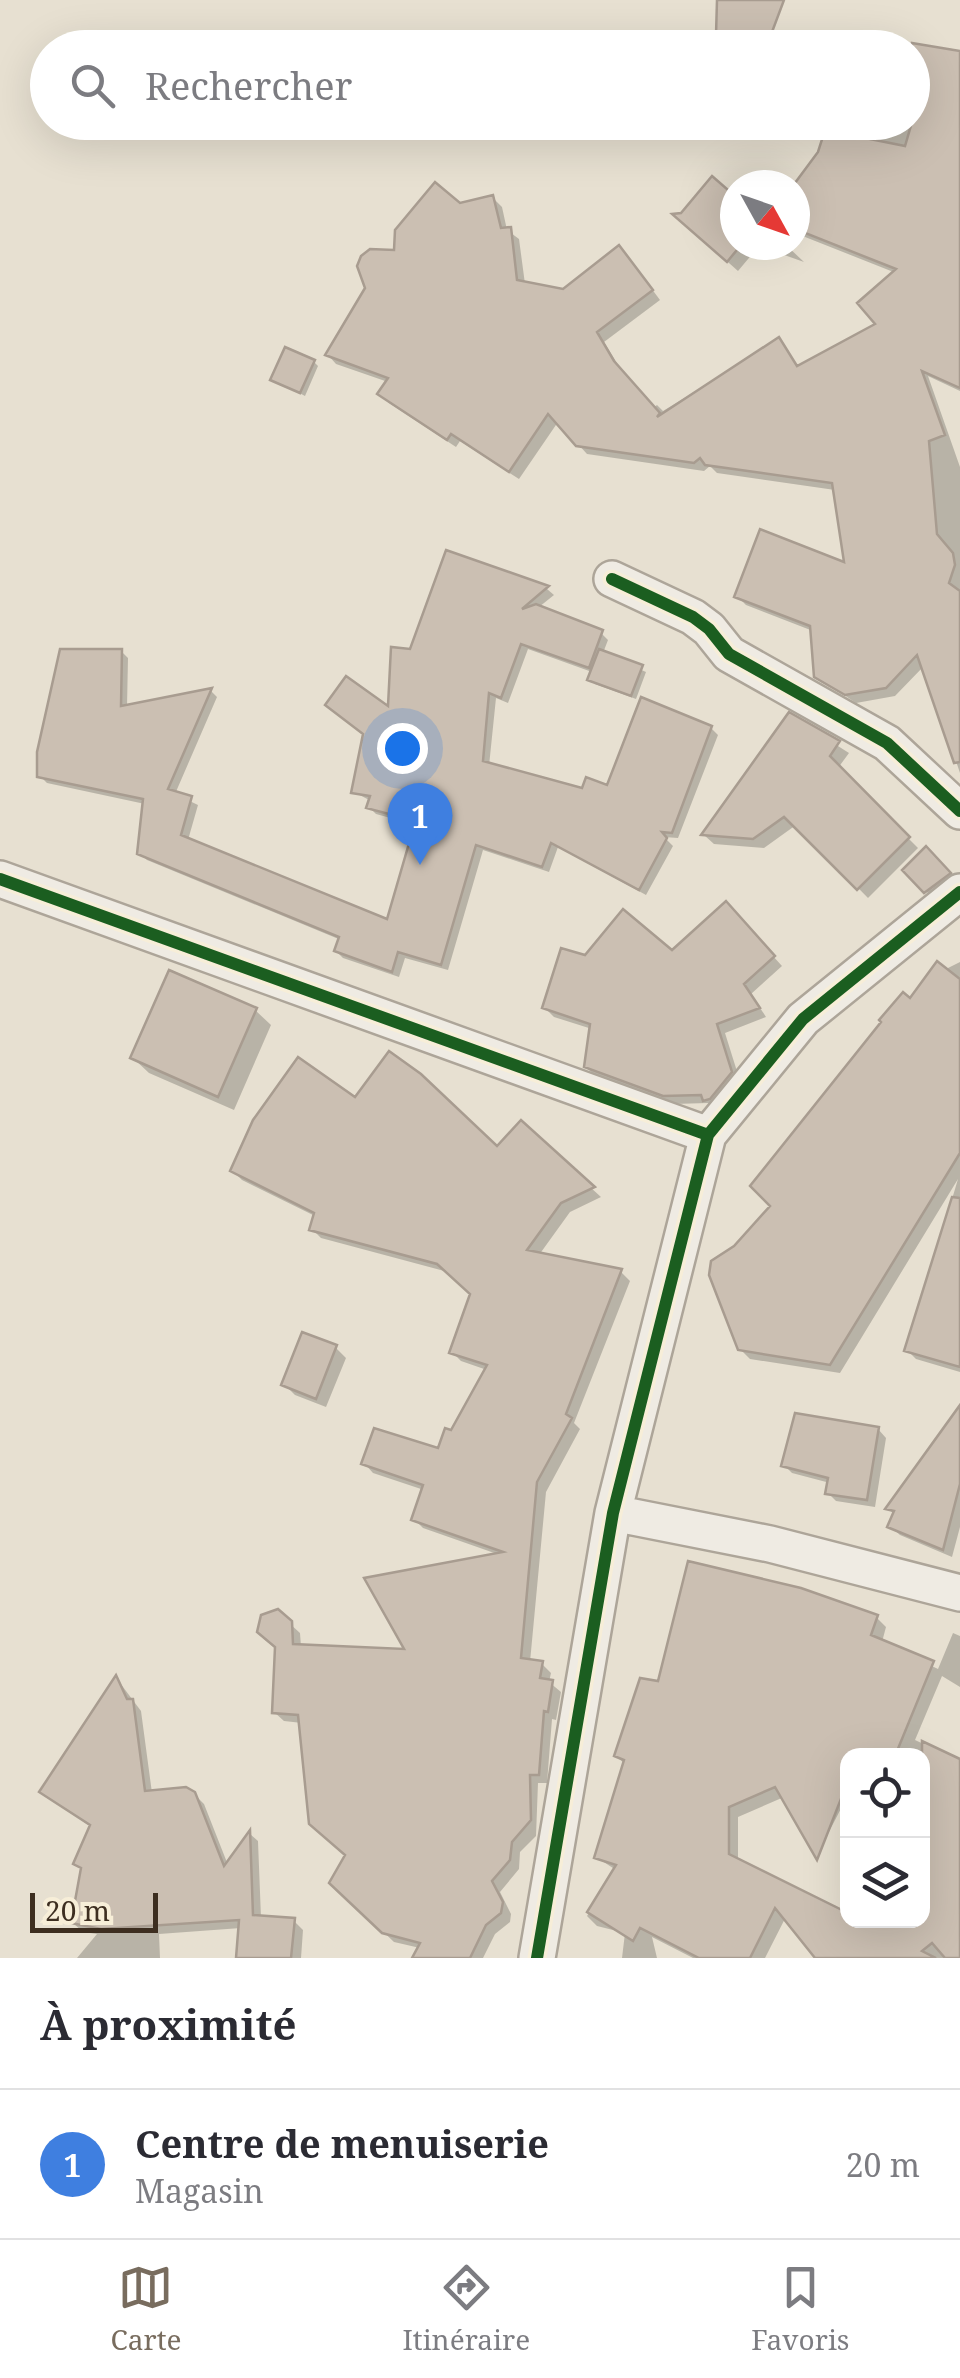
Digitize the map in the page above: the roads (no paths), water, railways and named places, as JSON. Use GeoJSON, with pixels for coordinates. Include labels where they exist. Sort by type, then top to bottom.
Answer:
{"type":"FeatureCollection","features":[{"type":"Feature","properties":{"kind":"street"},"geometry":{"type":"LineString","coordinates":[[612,579],[694,617],[710,628],[729,654],[887,743],[960,811]]}},
{"type":"Feature","properties":{"kind":"street"},"geometry":{"type":"LineString","coordinates":[[0,879],[708,1135]]}},
{"type":"Feature","properties":{"kind":"street"},"geometry":{"type":"LineString","coordinates":[[536,1958],[613,1514],[708,1135],[803,1019],[960,892]]}},
{"type":"Feature","properties":{"kind":"street"},"geometry":{"type":"LineString","coordinates":[[613,1514],[770,1544],[960,1592]]}},
{"type":"Feature","properties":{"kind":"place","name":"Centre de menuiserie"},"geometry":{"type":"Point","coordinates":[420,865]}}]}
